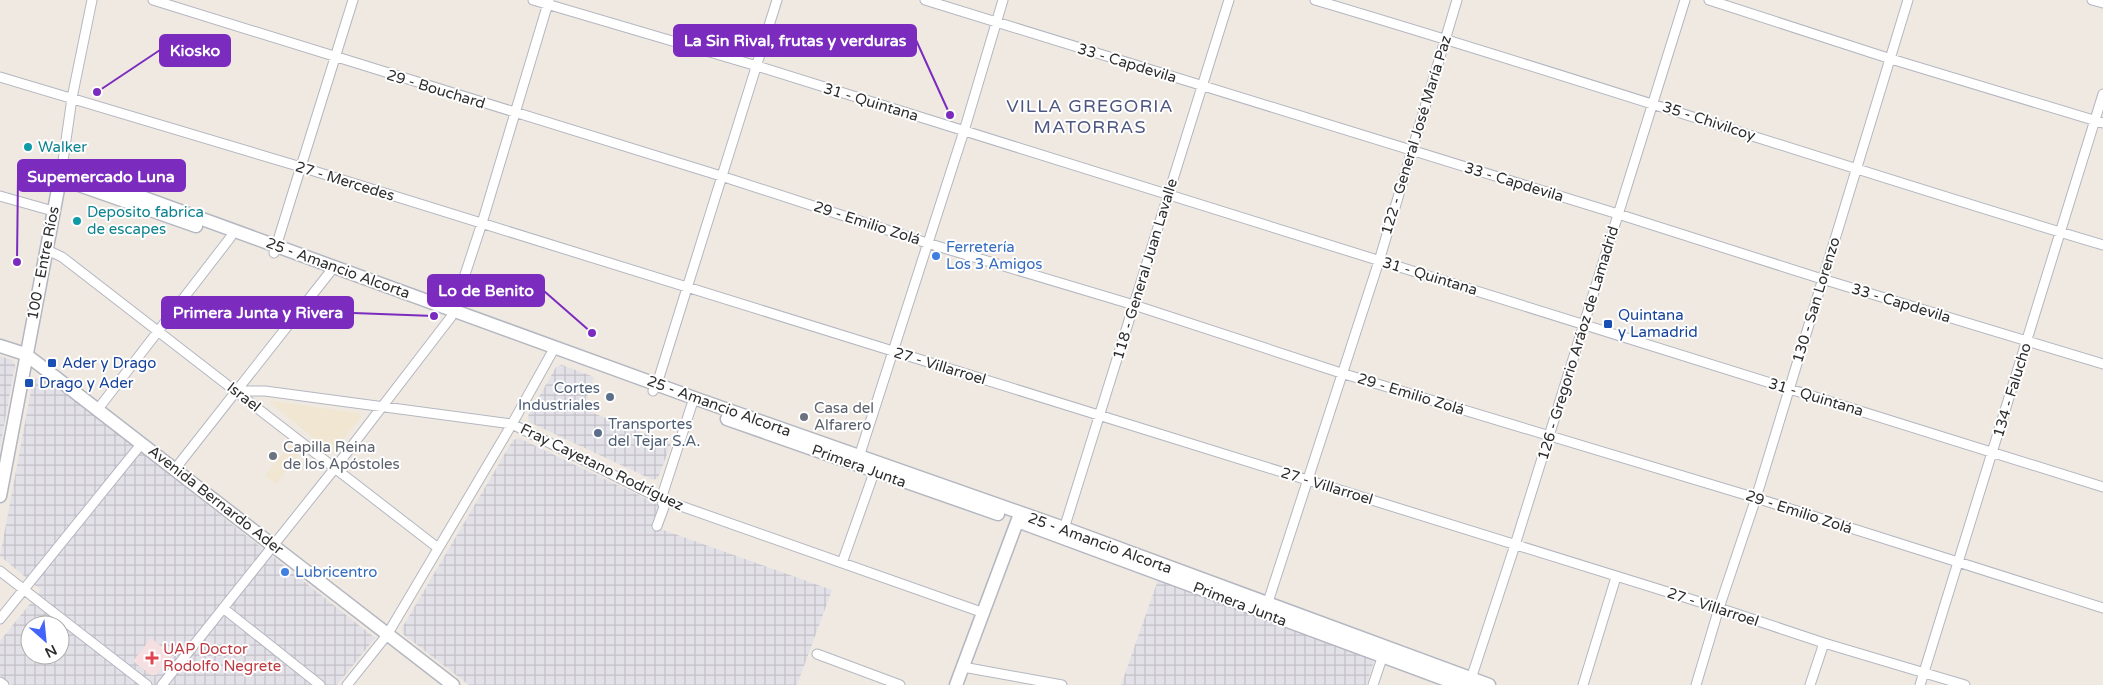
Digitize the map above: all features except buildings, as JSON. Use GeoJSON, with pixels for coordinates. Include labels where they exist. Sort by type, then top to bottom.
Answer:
{"type":"FeatureCollection","features":[{"type":"Feature","properties":{"kind":"main road","name":"100 - Entre Ríos"},"geometry":{"type":"LineString","coordinates":[[0,496],[25,354],[61,173]]}},
{"type":"Feature","properties":{"kind":"main road","name":"Primera Junta"},"geometry":{"type":"LineString","coordinates":[[61,173],[452,313],[693,402],[1019,517],[1467,683]]}},
{"type":"Feature","properties":{"kind":"main road","name":"Avenida Bernardo Ader"},"geometry":{"type":"LineString","coordinates":[[0,346],[25,354],[453,685]]}},
{"type":"Feature","properties":{"kind":"main road"},"geometry":{"type":"LineString","coordinates":[[956,685],[1019,517]]}},
{"type":"Feature","properties":{"kind":"main road"},"geometry":{"type":"LineString","coordinates":[[1467,683],[1489,685]]}},
{"type":"Feature","properties":{"kind":"street","name":"100 - Entre Ríos"},"geometry":{"type":"LineString","coordinates":[[61,173],[72,98],[92,0]]}},
{"type":"Feature","properties":{"kind":"street","name":"29 - Bouchard"},"geometry":{"type":"LineString","coordinates":[[152,0],[721,176]]}},
{"type":"Feature","properties":{"kind":"street"},"geometry":{"type":"LineString","coordinates":[[275,249],[353,0]]}},
{"type":"Feature","properties":{"kind":"street","name":"31 - Quintana"},"geometry":{"type":"LineString","coordinates":[[533,0],[549,2],[756,66],[2103,487]]}},
{"type":"Feature","properties":{"kind":"street"},"geometry":{"type":"LineString","coordinates":[[655,388],[777,0]]}},
{"type":"Feature","properties":{"kind":"street","name":"33 - Capdevila"},"geometry":{"type":"LineString","coordinates":[[925,0],[1822,279],[2103,364]]}},
{"type":"Feature","properties":{"kind":"street"},"geometry":{"type":"LineString","coordinates":[[858,460],[964,131],[1003,0]]}},
{"type":"Feature","properties":{"kind":"street","name":"118 - General Juan Lavalle"},"geometry":{"type":"LineString","coordinates":[[1063,533],[1230,0]]}},
{"type":"Feature","properties":{"kind":"street","name":"35 - Chivilcoy"},"geometry":{"type":"LineString","coordinates":[[1315,0],[1654,103],[1856,169],[2103,245]]}},
{"type":"Feature","properties":{"kind":"street","name":"122 - General José María Paz"},"geometry":{"type":"LineString","coordinates":[[1266,609],[1379,261],[1456,0]]}},
{"type":"Feature","properties":{"kind":"street","name":"126 - Gregorio Aráoz de Lamadrid"},"geometry":{"type":"LineString","coordinates":[[1467,683],[1515,545],[1685,0]]}},
{"type":"Feature","properties":{"kind":"street"},"geometry":{"type":"LineString","coordinates":[[1709,0],[1891,59],[2099,122]]}},
{"type":"Feature","properties":{"kind":"street","name":"130 - San Lorenzo"},"geometry":{"type":"LineString","coordinates":[[1696,685],[1719,608],[1756,498],[1908,0]]}},
{"type":"Feature","properties":{"kind":"street"},"geometry":{"type":"LineString","coordinates":[[2092,0],[2103,3]]}},
{"type":"Feature","properties":{"kind":"street"},"geometry":{"type":"LineString","coordinates":[[162,685],[335,468],[452,313],[516,114],[549,2]]}},
{"type":"Feature","properties":{"kind":"street","name":"27 - Mercedes"},"geometry":{"type":"LineString","coordinates":[[0,77],[301,167],[688,287]]}},
{"type":"Feature","properties":{"kind":"street","name":"134 - Falucho"},"geometry":{"type":"LineString","coordinates":[[1920,685],[2060,232],[2099,122],[2103,94]]}},
{"type":"Feature","properties":{"kind":"street","name":"29 - Emilio Zolá"},"geometry":{"type":"LineString","coordinates":[[721,176],[927,243],[1134,305],[1341,374],[1756,498],[2103,608]]}},
{"type":"Feature","properties":{"kind":"street"},"geometry":{"type":"LineString","coordinates":[[0,196],[53,211]]}},
{"type":"Feature","properties":{"kind":"street"},"geometry":{"type":"LineString","coordinates":[[98,409],[232,235]]}},
{"type":"Feature","properties":{"kind":"street","name":"Israel"},"geometry":{"type":"LineString","coordinates":[[47,250],[62,257],[158,330],[438,548]]}},
{"type":"Feature","properties":{"kind":"street"},"geometry":{"type":"LineString","coordinates":[[176,469],[332,270]]}},
{"type":"Feature","properties":{"kind":"street","name":"27 - Villarroel"},"geometry":{"type":"LineString","coordinates":[[688,287],[1719,608],[1824,643],[1924,671],[1965,685]]}},
{"type":"Feature","properties":{"kind":"street"},"geometry":{"type":"LineString","coordinates":[[347,685],[388,634],[512,424],[553,350]]}},
{"type":"Feature","properties":{"kind":"street","name":"Fray Cayetano Rodríguez"},"geometry":{"type":"LineString","coordinates":[[236,391],[265,391],[512,424],[661,498],[984,613]]}},
{"type":"Feature","properties":{"kind":"street"},"geometry":{"type":"LineString","coordinates":[[657,526],[664,507],[661,498],[693,402]]}},
{"type":"Feature","properties":{"kind":"street"},"geometry":{"type":"LineString","coordinates":[[0,619],[142,443]]}},
{"type":"Feature","properties":{"kind":"street"},"geometry":{"type":"LineString","coordinates":[[842,563],[876,467]]}},
{"type":"Feature","properties":{"kind":"street"},"geometry":{"type":"LineString","coordinates":[[0,571],[147,685]]}},
{"type":"Feature","properties":{"kind":"street"},"geometry":{"type":"LineString","coordinates":[[1583,685],[1616,577]]}},
{"type":"Feature","properties":{"kind":"street"},"geometry":{"type":"LineString","coordinates":[[223,608],[320,685]]}},
{"type":"Feature","properties":{"kind":"street"},"geometry":{"type":"LineString","coordinates":[[1810,685],[1824,643]]}},
{"type":"Feature","properties":{"kind":"street"},"geometry":{"type":"LineString","coordinates":[[1373,685],[1384,653]]}},
{"type":"Feature","properties":{"kind":"street"},"geometry":{"type":"LineString","coordinates":[[817,654],[900,685]]}},
{"type":"Feature","properties":{"kind":"street"},"geometry":{"type":"LineString","coordinates":[[963,667],[1062,685]]}},
{"type":"Feature","properties":{"kind":"street"},"geometry":{"type":"LineString","coordinates":[[0,682],[4,685]]}},
{"type":"Feature","properties":{"kind":"shaded area"},"geometry":{"type":"Polygon","coordinates":[[[0,356],[12,360],[15,365],[0,447],[0,356]]]}},
{"type":"Feature","properties":{"kind":"shaded area","name":"Transportes del Tejar S.A."},"geometry":{"type":"Polygon","coordinates":[[[562,365],[594,377],[583,409],[671,444],[658,478],[653,480],[529,422],[528,416],[556,367],[562,365]]]}},
{"type":"Feature","properties":{"kind":"shaded area"},"geometry":{"type":"Polygon","coordinates":[[[44,375],[375,638],[337,685],[12,685],[0,675],[0,641],[20,616],[20,665],[70,665],[70,615],[21,615],[41,590],[0,556],[33,380],[44,375]]]}},
{"type":"Feature","properties":{"kind":"shaded area"},"geometry":{"type":"Polygon","coordinates":[[[271,401],[359,413],[361,417],[332,453],[271,401]]]}},
{"type":"Feature","properties":{"kind":"shaded area"},"geometry":{"type":"Polygon","coordinates":[[[519,438],[659,505],[652,526],[832,590],[797,685],[469,685],[403,634],[402,628],[513,440],[519,438]]]}},
{"type":"Feature","properties":{"kind":"shaded area"},"geometry":{"type":"Polygon","coordinates":[[[290,444],[300,453],[276,484],[265,476],[290,444]]]}},
{"type":"Feature","properties":{"kind":"shaded area"},"geometry":{"type":"Polygon","coordinates":[[[1158,580],[1372,657],[1374,662],[1366,685],[1121,685],[1158,580]]]}},
{"type":"Feature","properties":{"kind":"shaded area","name":"UAP Doctor Rodolfo Negrete"},"geometry":{"type":"Polygon","coordinates":[[[151,638],[172,655],[156,675],[151,675],[133,661],[151,638]]]}},
{"type":"Feature","properties":{"kind":"place","name":"Kiosko"},"geometry":{"type":"Point","coordinates":[97,92]}},
{"type":"Feature","properties":{"kind":"place","name":"La Sin Rival, frutas y verduras"},"geometry":{"type":"Point","coordinates":[950,115]}},
{"type":"Feature","properties":{"kind":"place","name":"Walker"},"geometry":{"type":"Point","coordinates":[28,147]}},
{"type":"Feature","properties":{"kind":"place","name":"Deposito fabrica de escapes"},"geometry":{"type":"Point","coordinates":[77,221]}},
{"type":"Feature","properties":{"kind":"place","name":"Ferretería Los 3 Amigos"},"geometry":{"type":"Point","coordinates":[936,256]}},
{"type":"Feature","properties":{"kind":"place","name":"Supemercado Luna"},"geometry":{"type":"Point","coordinates":[17,262]}},
{"type":"Feature","properties":{"kind":"place","name":"Primera Junta y Rivera"},"geometry":{"type":"Point","coordinates":[434,316]}},
{"type":"Feature","properties":{"kind":"place","name":"Quintana y Lamadrid"},"geometry":{"type":"Point","coordinates":[1608,324]}},
{"type":"Feature","properties":{"kind":"place","name":"Lo de Benito"},"geometry":{"type":"Point","coordinates":[592,333]}},
{"type":"Feature","properties":{"kind":"place","name":"Ader y Drago"},"geometry":{"type":"Point","coordinates":[52,363]}},
{"type":"Feature","properties":{"kind":"place","name":"Drago y Ader"},"geometry":{"type":"Point","coordinates":[29,383]}},
{"type":"Feature","properties":{"kind":"place","name":"Cortes Industriales"},"geometry":{"type":"Point","coordinates":[610,397]}},
{"type":"Feature","properties":{"kind":"place","name":"Casa del Alfarero"},"geometry":{"type":"Point","coordinates":[804,417]}},
{"type":"Feature","properties":{"kind":"place","name":"Transportes del Tejar S.A."},"geometry":{"type":"Point","coordinates":[598,433]}},
{"type":"Feature","properties":{"kind":"place","name":"Capilla Reina de los Apóstoles"},"geometry":{"type":"Point","coordinates":[273,456]}},
{"type":"Feature","properties":{"kind":"place","name":"Lubricentro"},"geometry":{"type":"Point","coordinates":[285,572]}},
{"type":"Feature","properties":{"kind":"place","name":"UAP Doctor Rodolfo Negrete"},"geometry":{"type":"Point","coordinates":[152,658]}},
{"type":"Feature","properties":{"kind":"district","name":"VILLA GREGORIA MATORRAS"},"geometry":{"type":"Point","coordinates":[1090,116]}}]}
